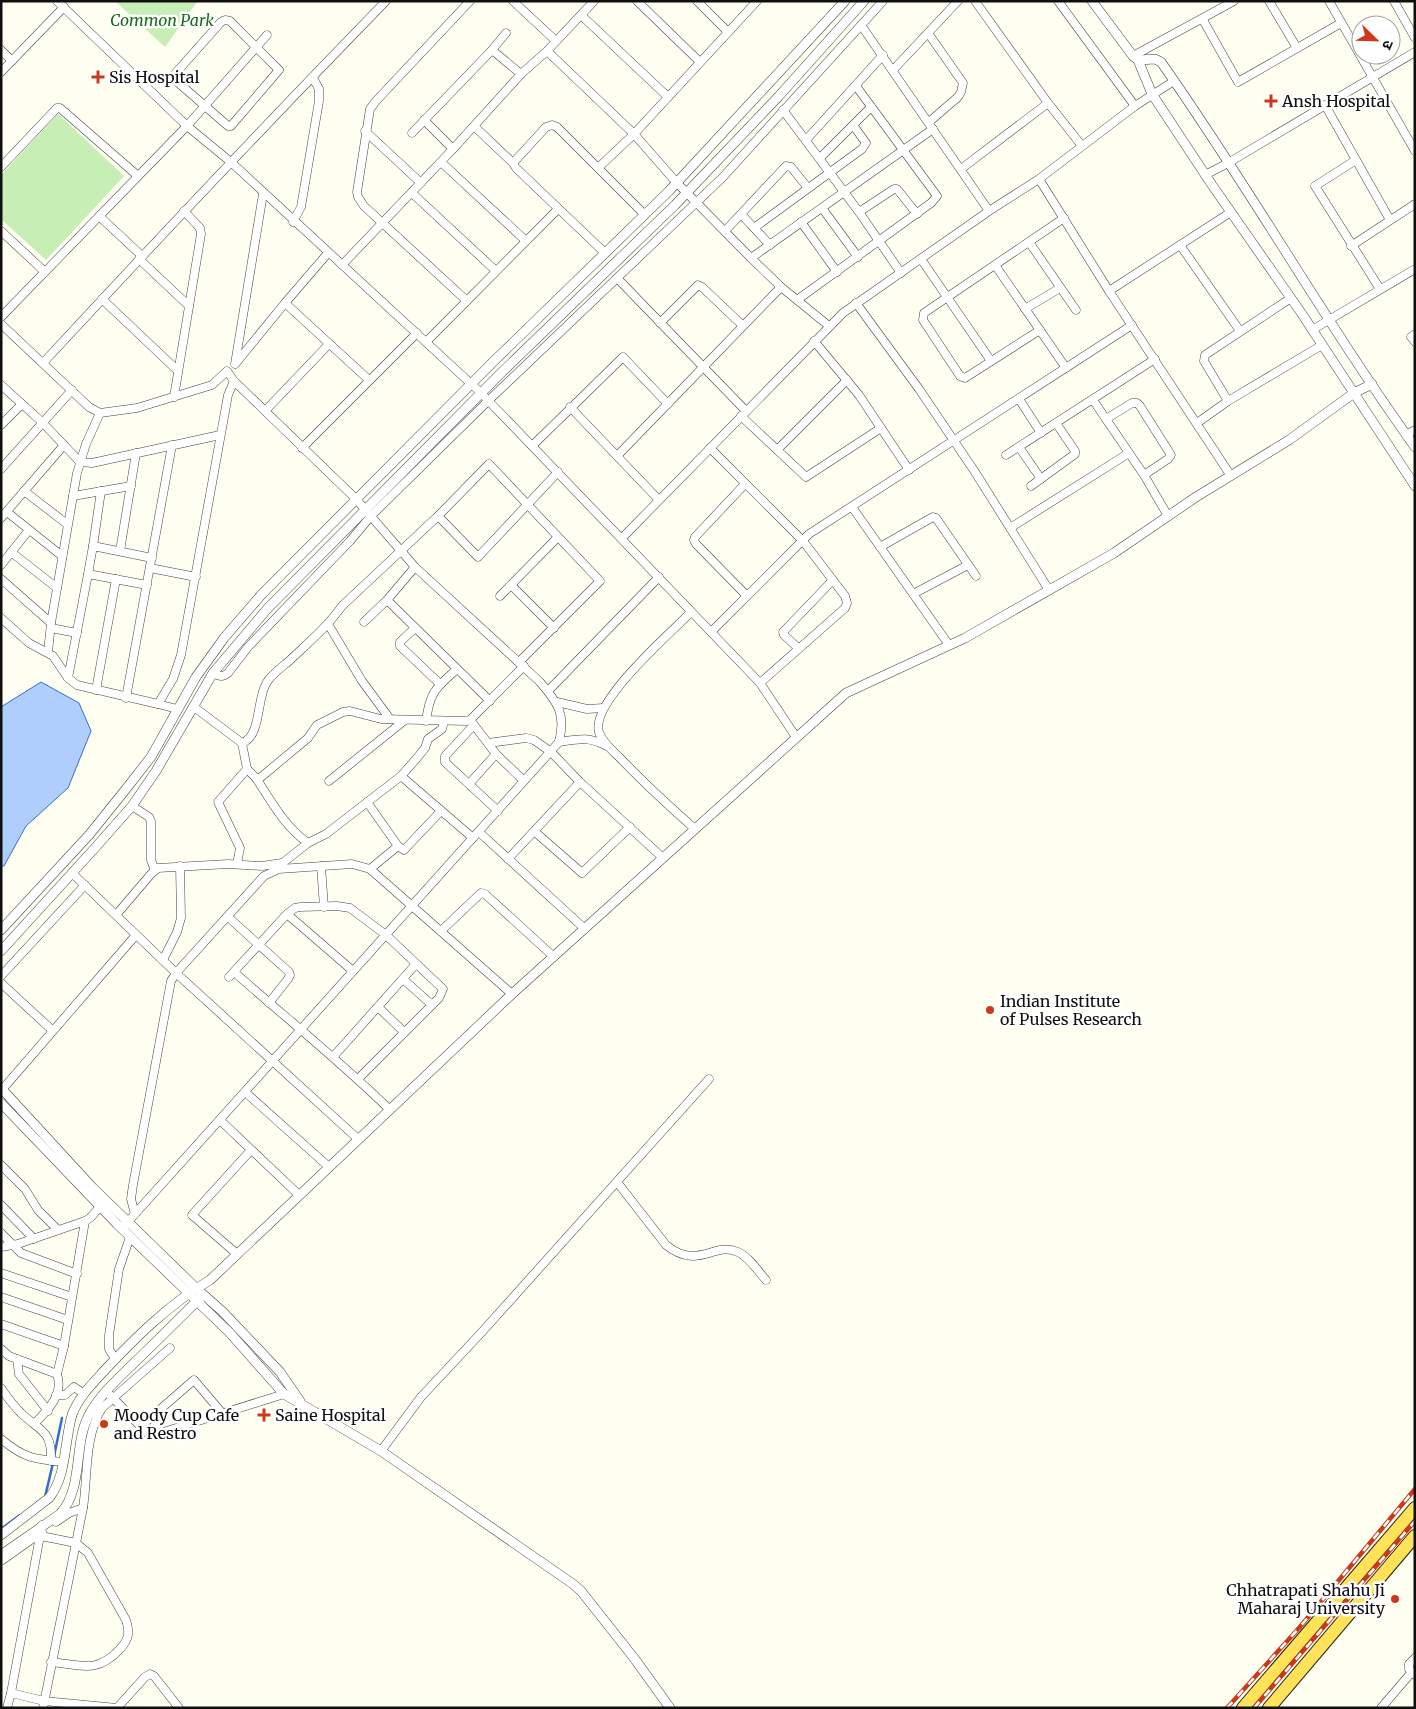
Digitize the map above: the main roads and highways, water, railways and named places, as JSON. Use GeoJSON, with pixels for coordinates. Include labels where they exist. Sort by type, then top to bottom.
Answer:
{"type":"FeatureCollection","features":[{"type":"Feature","properties":{"kind":"highway"},"geometry":{"type":"LineString","coordinates":[[1243,1708],[1415,1508]]}},
{"type":"Feature","properties":{"kind":"highway"},"geometry":{"type":"LineString","coordinates":[[1269,1708],[1415,1536]]}},
{"type":"Feature","properties":{"kind":"water"},"geometry":{"type":"Polygon","coordinates":[[[41,682],[79,703],[91,731],[68,788],[26,826],[4,866],[1,866],[1,707],[41,682]]]}},
{"type":"Feature","properties":{"kind":"waterway"},"geometry":{"type":"LineString","coordinates":[[54,1456],[62,1418]]}},
{"type":"Feature","properties":{"kind":"waterway"},"geometry":{"type":"LineString","coordinates":[[45,1497],[53,1463]]}},
{"type":"Feature","properties":{"kind":"waterway"},"geometry":{"type":"LineString","coordinates":[[1,1529],[20,1515]]}},
{"type":"Feature","properties":{"kind":"railway"},"geometry":{"type":"LineString","coordinates":[[1227,1708],[1299,1628],[1415,1489]]}},
{"type":"Feature","properties":{"kind":"railway"},"geometry":{"type":"LineString","coordinates":[[1254,1708],[1415,1521]]}},
{"type":"Feature","properties":{"kind":"place","name":"Sis Hospital"},"geometry":{"type":"Point","coordinates":[98,77]}},
{"type":"Feature","properties":{"kind":"place","name":"Ansh Hospital"},"geometry":{"type":"Point","coordinates":[1271,101]}},
{"type":"Feature","properties":{"kind":"place","name":"Indian Institute of Pulses Research"},"geometry":{"type":"Point","coordinates":[990,1010]}},
{"type":"Feature","properties":{"kind":"place","name":"Saine Hospital"},"geometry":{"type":"Point","coordinates":[264,1415]}},
{"type":"Feature","properties":{"kind":"place","name":"Moody Cup Cafe and Restro"},"geometry":{"type":"Point","coordinates":[104,1424]}},
{"type":"Feature","properties":{"kind":"place","name":"Chhatrapati Shahu Ji Maharaj University"},"geometry":{"type":"Point","coordinates":[1395,1599]}},
{"type":"Feature","properties":{"kind":"park label","name":"Common Park"},"geometry":{"type":"Point","coordinates":[162,20]}}]}
